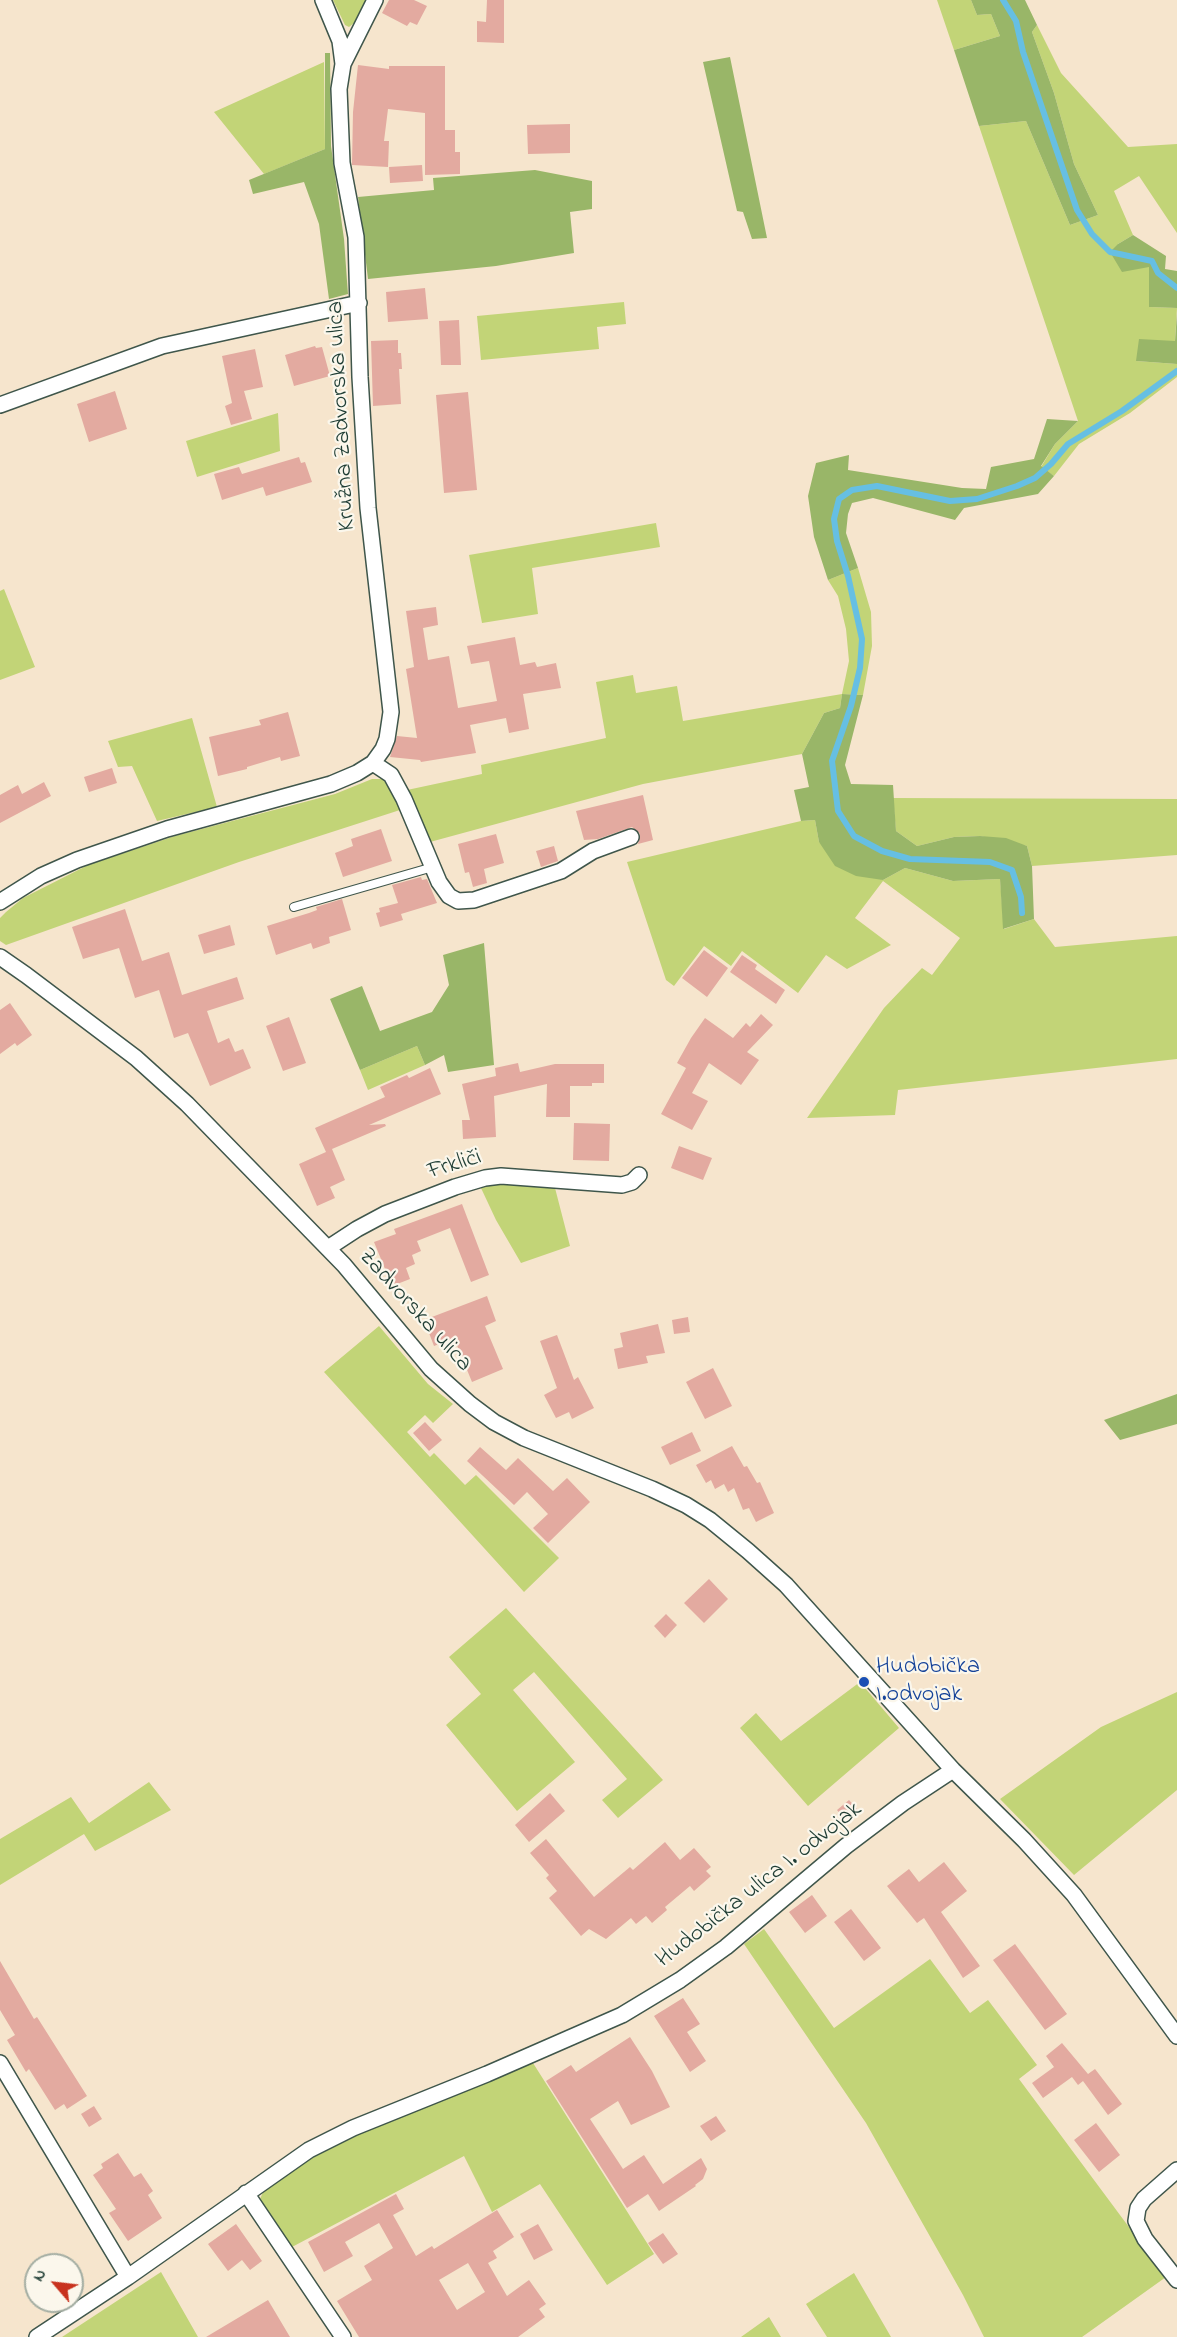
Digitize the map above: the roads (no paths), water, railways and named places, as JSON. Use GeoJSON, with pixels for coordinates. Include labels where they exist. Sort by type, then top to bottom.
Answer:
{"type":"FeatureCollection","features":[{"type":"Feature","properties":{"kind":"street","name":"Kružna Zadvorska ulica"},"geometry":{"type":"LineString","coordinates":[[323,0],[340,41],[343,64],[339,89],[342,164],[356,237],[360,377],[368,508],[391,712],[387,739],[373,763]]}},
{"type":"Feature","properties":{"kind":"street","name":"Kružna Zadvorska ulica"},"geometry":{"type":"LineString","coordinates":[[343,64],[375,0]]}},
{"type":"Feature","properties":{"kind":"street"},"geometry":{"type":"LineString","coordinates":[[0,405],[162,346],[359,303]]}},
{"type":"Feature","properties":{"kind":"street"},"geometry":{"type":"LineString","coordinates":[[0,902],[41,876],[77,860],[167,829],[331,784],[373,763],[391,775],[404,799],[439,882],[450,896],[458,901],[474,900],[561,871],[593,851],[631,837]]}},
{"type":"Feature","properties":{"kind":"street","name":"Zadvorska ulica"},"geometry":{"type":"LineString","coordinates":[[0,957],[136,1058],[187,1104],[328,1248],[430,1369],[494,1422],[524,1438],[686,1504],[710,1520],[786,1585],[953,1770]]}},
{"type":"Feature","properties":{"kind":"street","name":"Frkliči"},"geometry":{"type":"LineString","coordinates":[[328,1248],[385,1214],[485,1178],[501,1176],[622,1185],[632,1182],[639,1175]]}},
{"type":"Feature","properties":{"kind":"street"},"geometry":{"type":"LineString","coordinates":[[953,1770],[1024,1840],[1074,1895],[1177,2036]]}},
{"type":"Feature","properties":{"kind":"street","name":"Hudobička ulica I. odvojak"},"geometry":{"type":"LineString","coordinates":[[37,2337],[128,2277],[309,2150],[353,2128],[538,2053],[622,2015],[680,1980],[726,1947],[846,1846],[903,1803],[953,1770]]}},
{"type":"Feature","properties":{"kind":"street"},"geometry":{"type":"LineString","coordinates":[[0,2063],[128,2277]]}},
{"type":"Feature","properties":{"kind":"street"},"geometry":{"type":"LineString","coordinates":[[1177,2170],[1144,2199],[1138,2208],[1136,2222],[1145,2239],[1177,2280]]}},
{"type":"Feature","properties":{"kind":"street"},"geometry":{"type":"LineString","coordinates":[[246,2193],[343,2337]]}},
{"type":"Feature","properties":{"kind":"lane"},"geometry":{"type":"LineString","coordinates":[[294,907],[433,867]]}},
{"type":"Feature","properties":{"kind":"waterway"},"geometry":{"type":"LineString","coordinates":[[1003,0],[1016,21],[1023,52],[1077,210],[1092,234],[1110,252],[1152,261],[1158,273],[1177,288]]}},
{"type":"Feature","properties":{"kind":"waterway"},"geometry":{"type":"LineString","coordinates":[[1022,913],[1021,897],[1012,870],[990,862],[910,859],[882,851],[854,836],[838,811],[832,761],[851,706],[860,668],[862,639],[848,576],[837,541],[834,519],[839,499],[852,490],[877,486],[950,501],[977,499],[1017,486],[1035,478],[1068,444],[1122,411],[1177,371]]}},
{"type":"Feature","properties":{"kind":"place","name":"Hudobička I.odvojak"},"geometry":{"type":"Point","coordinates":[864,1682]}}]}
